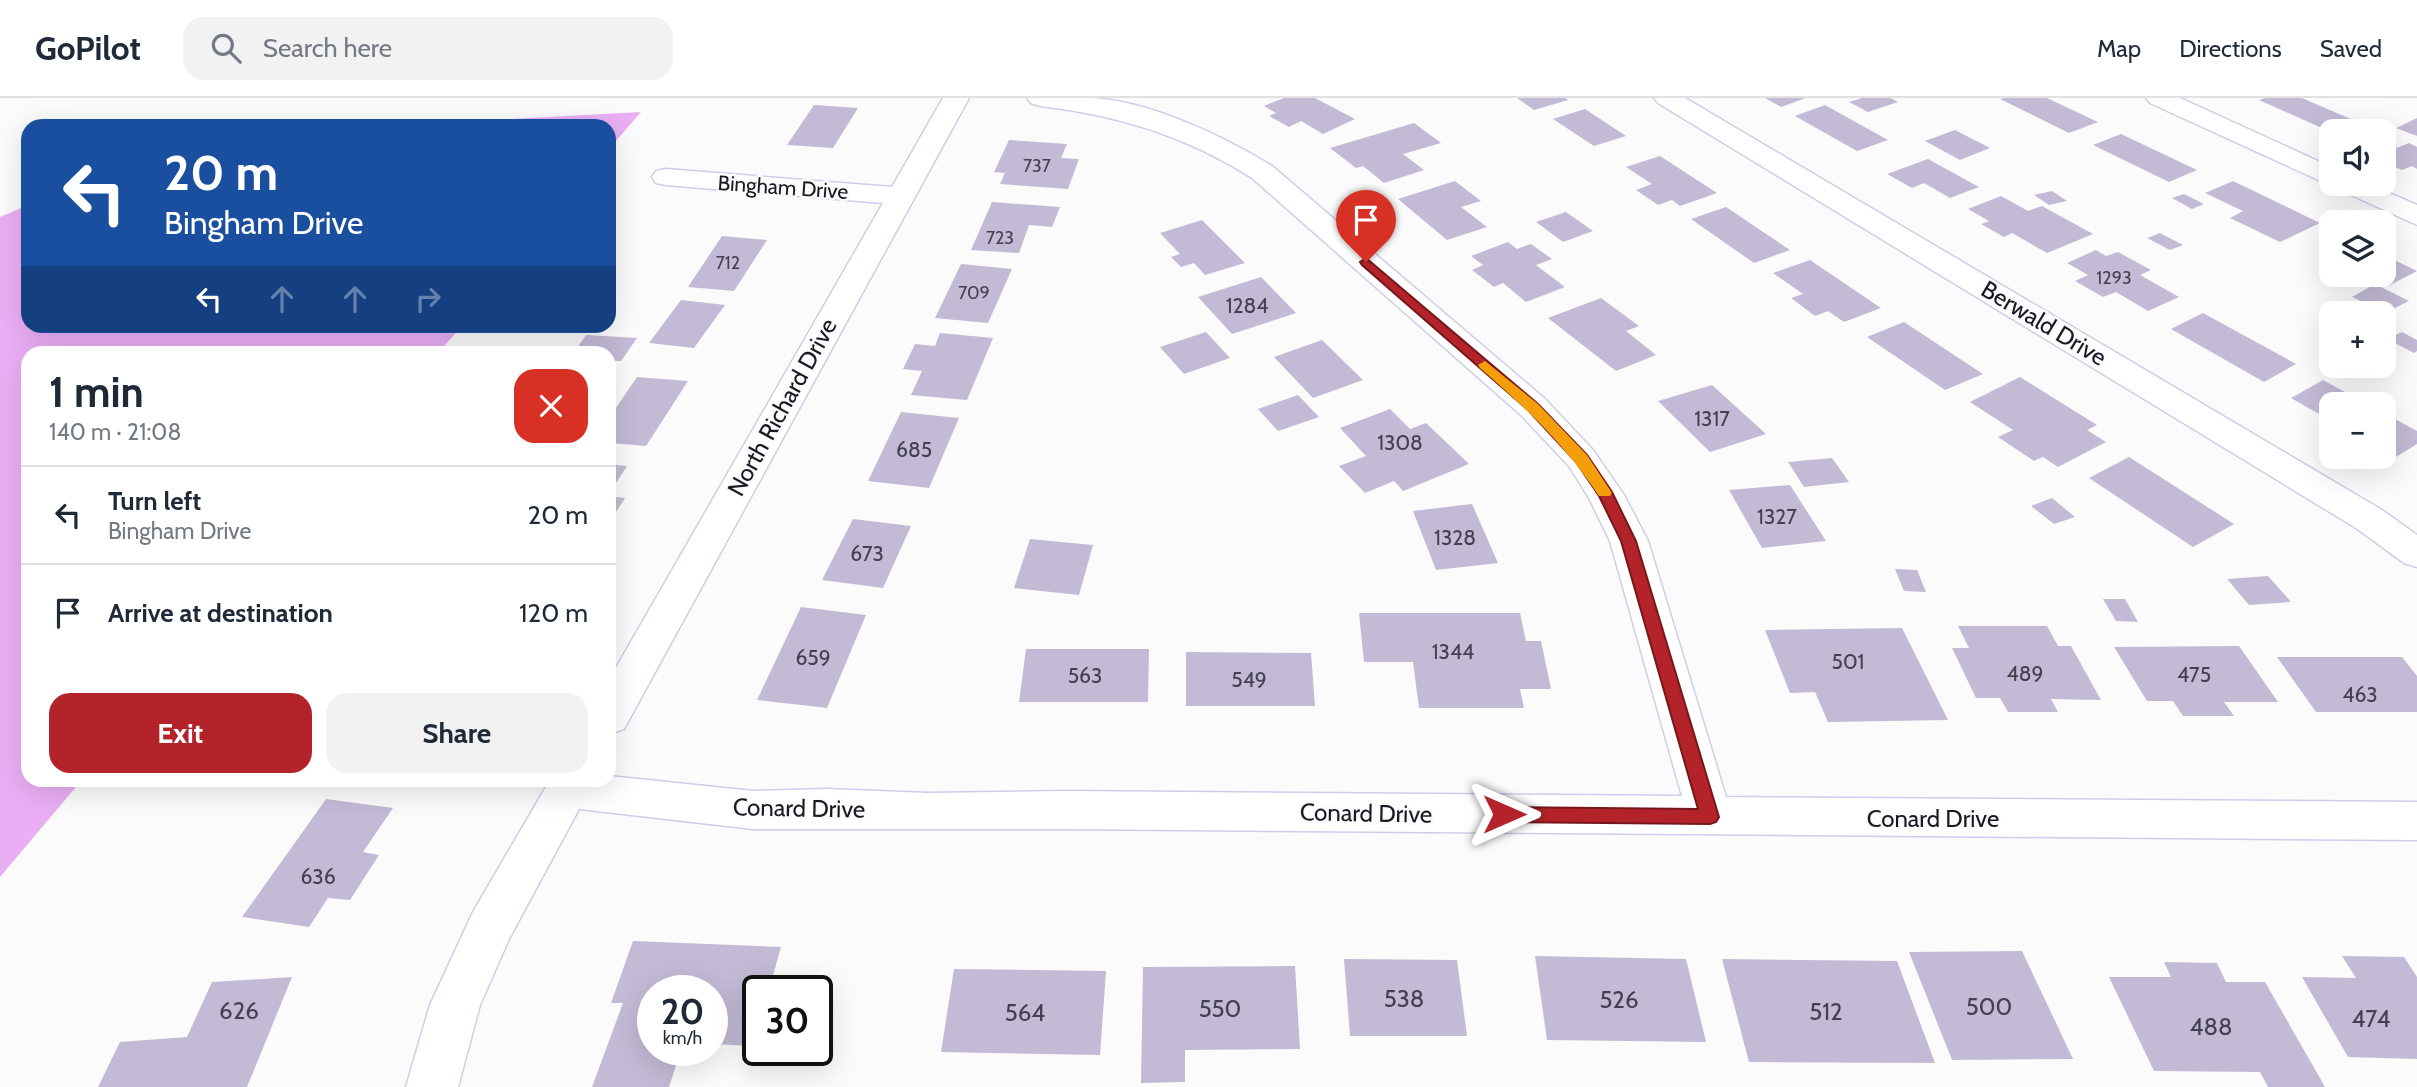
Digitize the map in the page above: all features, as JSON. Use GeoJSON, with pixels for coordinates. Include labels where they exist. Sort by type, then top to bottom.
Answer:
{"type":"FeatureCollection","features":[{"type":"Feature","properties":{"kind":"street","name":"North Richard Drive"},"geometry":{"type":"LineString","coordinates":[[616,705],[956,98]]}},
{"type":"Feature","properties":{"kind":"street"},"geometry":{"type":"LineString","coordinates":[[1040,98],[1105,107],[1156,119],[1236,154],[1262,172],[1533,407],[1581,458],[1606,495],[1629,541],[1710,817]]}},
{"type":"Feature","properties":{"kind":"street","name":"Berwald Drive"},"geometry":{"type":"LineString","coordinates":[[1667,98],[2238,439],[2369,519],[2417,554]]}},
{"type":"Feature","properties":{"kind":"street"},"geometry":{"type":"LineString","coordinates":[[2159,98],[2319,171]]}},
{"type":"Feature","properties":{"kind":"street","name":"Bingham Drive"},"geometry":{"type":"LineString","coordinates":[[666,177],[901,196]]}},
{"type":"Feature","properties":{"kind":"street"},"geometry":{"type":"LineString","coordinates":[[2373,196],[2417,216]]}},
{"type":"Feature","properties":{"kind":"street"},"geometry":{"type":"LineString","coordinates":[[432,1087],[455,1005],[490,927],[570,787]]}},
{"type":"Feature","properties":{"kind":"street","name":"Conard Drive"},"geometry":{"type":"LineString","coordinates":[[586,787],[753,810],[826,808],[928,812],[1076,810],[2417,821]]}},
{"type":"Feature","properties":{"kind":"shaded area"},"geometry":{"type":"Polygon","coordinates":[[[641,112],[616,141],[616,119],[512,119],[641,112]]]}},
{"type":"Feature","properties":{"kind":"shaded area"},"geometry":{"type":"Polygon","coordinates":[[[21,208],[21,333],[456,333],[444,346],[21,346],[21,787],[76,787],[0,877],[0,217],[21,208]]]}},
{"type":"Feature","properties":{"kind":"building"},"geometry":{"type":"Polygon","coordinates":[[[1284,98],[1315,98],[1355,119],[1323,134],[1301,121],[1289,127],[1269,116],[1276,113],[1264,106],[1284,98]]]}},
{"type":"Feature","properties":{"kind":"building"},"geometry":{"type":"Polygon","coordinates":[[[1517,98],[1565,98],[1568,100],[1534,110],[1517,98]]]}},
{"type":"Feature","properties":{"kind":"building"},"geometry":{"type":"Polygon","coordinates":[[[1765,98],[1806,98],[1781,107],[1765,98]]]}},
{"type":"Feature","properties":{"kind":"building"},"geometry":{"type":"Polygon","coordinates":[[[1862,98],[1891,98],[1898,102],[1868,112],[1849,102],[1862,98]]]}},
{"type":"Feature","properties":{"kind":"building"},"geometry":{"type":"Polygon","coordinates":[[[2047,98],[2098,122],[2069,133],[2000,99],[2047,98]]]}},
{"type":"Feature","properties":{"kind":"building"},"geometry":{"type":"Polygon","coordinates":[[[2302,98],[2351,119],[2319,119],[2319,127],[2259,100],[2302,98]]]}},
{"type":"Feature","properties":{"kind":"building"},"geometry":{"type":"Polygon","coordinates":[[[814,105],[858,108],[833,148],[787,145],[814,105]]]}},
{"type":"Feature","properties":{"kind":"building"},"geometry":{"type":"Polygon","coordinates":[[[1825,105],[1888,140],[1857,151],[1795,116],[1825,105]]]}},
{"type":"Feature","properties":{"kind":"building"},"geometry":{"type":"Polygon","coordinates":[[[1585,109],[1626,136],[1594,146],[1553,119],[1585,109]]]}},
{"type":"Feature","properties":{"kind":"building"},"geometry":{"type":"Polygon","coordinates":[[[2417,118],[2417,136],[2396,128],[2417,118]]]}},
{"type":"Feature","properties":{"kind":"building"},"geometry":{"type":"Polygon","coordinates":[[[1414,123],[1441,143],[1403,154],[1424,170],[1384,183],[1363,166],[1356,168],[1330,148],[1414,123]]]}},
{"type":"Feature","properties":{"kind":"building"},"geometry":{"type":"Polygon","coordinates":[[[1955,130],[1990,148],[1960,160],[1925,141],[1955,130]]]}},
{"type":"Feature","properties":{"kind":"building"},"geometry":{"type":"Polygon","coordinates":[[[2121,134],[2197,170],[2169,182],[2093,145],[2121,134]]]}},
{"type":"Feature","properties":{"kind":"building"},"geometry":{"type":"Polygon","coordinates":[[[1009,140],[1067,144],[1061,158],[1079,159],[1068,189],[1000,184],[1005,173],[994,172],[1009,140]]]}},
{"type":"Feature","properties":{"kind":"building"},"geometry":{"type":"Polygon","coordinates":[[[2409,143],[2417,147],[2417,169],[2412,166],[2402,170],[2396,167],[2396,148],[2409,143]]]}},
{"type":"Feature","properties":{"kind":"building"},"geometry":{"type":"Polygon","coordinates":[[[1660,156],[1717,193],[1680,206],[1672,200],[1658,205],[1636,190],[1652,184],[1626,167],[1660,156]]]}},
{"type":"Feature","properties":{"kind":"building"},"geometry":{"type":"Polygon","coordinates":[[[1928,159],[1979,187],[1950,198],[1924,183],[1912,188],[1887,174],[1928,159]]]}},
{"type":"Feature","properties":{"kind":"building"},"geometry":{"type":"Polygon","coordinates":[[[1455,181],[1481,201],[1461,207],[1487,227],[1447,240],[1398,199],[1455,181]]]}},
{"type":"Feature","properties":{"kind":"building"},"geometry":{"type":"Polygon","coordinates":[[[2233,181],[2319,223],[2280,242],[2230,218],[2243,211],[2205,193],[2233,181]]]}},
{"type":"Feature","properties":{"kind":"building"},"geometry":{"type":"Polygon","coordinates":[[[2052,191],[2067,201],[2049,205],[2034,195],[2052,191]]]}},
{"type":"Feature","properties":{"kind":"building"},"geometry":{"type":"Polygon","coordinates":[[[2184,194],[2204,204],[2192,209],[2172,198],[2184,194]]]}},
{"type":"Feature","properties":{"kind":"building"},"geometry":{"type":"Polygon","coordinates":[[[2001,196],[2028,211],[2042,206],[2093,234],[2047,253],[2012,233],[2004,237],[1981,224],[1989,221],[1968,209],[2001,196]]]}},
{"type":"Feature","properties":{"kind":"building"},"geometry":{"type":"Polygon","coordinates":[[[992,202],[1060,207],[1052,227],[1029,225],[1019,253],[971,250],[992,202]]]}},
{"type":"Feature","properties":{"kind":"building"},"geometry":{"type":"Polygon","coordinates":[[[1726,207],[1790,250],[1754,263],[1691,219],[1726,207]]]}},
{"type":"Feature","properties":{"kind":"building"},"geometry":{"type":"Polygon","coordinates":[[[1566,212],[1593,231],[1563,242],[1536,222],[1566,212]]]}},
{"type":"Feature","properties":{"kind":"building"},"geometry":{"type":"Polygon","coordinates":[[[1202,220],[1245,263],[1205,275],[1194,263],[1181,267],[1171,257],[1180,254],[1160,233],[1202,220]]]}},
{"type":"Feature","properties":{"kind":"building"},"geometry":{"type":"Polygon","coordinates":[[[2160,233],[2183,245],[2170,250],[2147,238],[2160,233]]]}},
{"type":"Feature","properties":{"kind":"building"},"geometry":{"type":"Polygon","coordinates":[[[722,236],[767,240],[734,291],[688,287],[722,236]]]}},
{"type":"Feature","properties":{"kind":"building"},"geometry":{"type":"Polygon","coordinates":[[[1508,242],[1517,249],[1531,244],[1552,259],[1536,265],[1565,287],[1526,302],[1503,283],[1494,287],[1472,270],[1483,265],[1471,256],[1508,242]]]}},
{"type":"Feature","properties":{"kind":"building"},"geometry":{"type":"Polygon","coordinates":[[[2096,250],[2106,256],[2118,252],[2151,270],[2140,275],[2179,297],[2148,311],[2116,292],[2103,297],[2075,281],[2088,275],[2067,263],[2096,250]]]}},
{"type":"Feature","properties":{"kind":"building"},"geometry":{"type":"Polygon","coordinates":[[[1810,260],[1881,308],[1844,322],[1828,311],[1815,316],[1791,298],[1803,294],[1773,273],[1810,260]]]}},
{"type":"Feature","properties":{"kind":"building"},"geometry":{"type":"Polygon","coordinates":[[[2396,261],[2417,271],[2396,282],[2396,261]]]}},
{"type":"Feature","properties":{"kind":"building"},"geometry":{"type":"Polygon","coordinates":[[[961,264],[1012,269],[988,323],[935,318],[961,264]]]}},
{"type":"Feature","properties":{"kind":"building"},"geometry":{"type":"Polygon","coordinates":[[[1261,277],[1296,313],[1232,334],[1198,297],[1261,277]]]}},
{"type":"Feature","properties":{"kind":"building"},"geometry":{"type":"Polygon","coordinates":[[[2370,287],[2381,287],[2409,301],[2396,308],[2396,301],[2360,301],[2352,297],[2370,287]]]}},
{"type":"Feature","properties":{"kind":"building"},"geometry":{"type":"Polygon","coordinates":[[[1601,298],[1639,326],[1626,331],[1656,355],[1616,371],[1548,318],[1601,298]]]}},
{"type":"Feature","properties":{"kind":"building"},"geometry":{"type":"Polygon","coordinates":[[[681,300],[725,305],[694,348],[649,343],[681,300]]]}},
{"type":"Feature","properties":{"kind":"building"},"geometry":{"type":"Polygon","coordinates":[[[2203,313],[2296,364],[2264,382],[2171,329],[2203,313]]]}},
{"type":"Feature","properties":{"kind":"building"},"geometry":{"type":"Polygon","coordinates":[[[1904,322],[1983,374],[1945,390],[1867,337],[1904,322]]]}},
{"type":"Feature","properties":{"kind":"building"},"geometry":{"type":"Polygon","coordinates":[[[1206,332],[1230,358],[1184,374],[1160,347],[1206,332]]]}},
{"type":"Feature","properties":{"kind":"building"},"geometry":{"type":"Polygon","coordinates":[[[2402,332],[2417,340],[2417,351],[2414,353],[2396,344],[2396,335],[2402,332]]]}},
{"type":"Feature","properties":{"kind":"building"},"geometry":{"type":"Polygon","coordinates":[[[940,333],[993,338],[967,400],[911,395],[922,371],[903,369],[915,344],[935,346],[940,333]]]}},
{"type":"Feature","properties":{"kind":"building"},"geometry":{"type":"Polygon","coordinates":[[[586,335],[637,338],[621,361],[616,361],[616,346],[578,346],[586,335]]]}},
{"type":"Feature","properties":{"kind":"building"},"geometry":{"type":"Polygon","coordinates":[[[1322,340],[1363,380],[1313,398],[1274,357],[1322,340]]]}},
{"type":"Feature","properties":{"kind":"building"},"geometry":{"type":"Polygon","coordinates":[[[637,377],[688,381],[646,446],[616,444],[616,408],[637,377]]]}},
{"type":"Feature","properties":{"kind":"building"},"geometry":{"type":"Polygon","coordinates":[[[2020,377],[2097,425],[2087,430],[2106,442],[2058,467],[2043,457],[2034,461],[1998,437],[2013,430],[1970,402],[2020,377]]]}},
{"type":"Feature","properties":{"kind":"building"},"geometry":{"type":"Polygon","coordinates":[[[2323,380],[2345,392],[2319,392],[2319,414],[2291,398],[2323,380]]]}},
{"type":"Feature","properties":{"kind":"building"},"geometry":{"type":"Polygon","coordinates":[[[1712,385],[1766,434],[1710,452],[1658,401],[1712,385]]]}},
{"type":"Feature","properties":{"kind":"building"},"geometry":{"type":"Polygon","coordinates":[[[1298,395],[1319,417],[1278,431],[1258,409],[1298,395]]]}},
{"type":"Feature","properties":{"kind":"building"},"geometry":{"type":"Polygon","coordinates":[[[1390,409],[1410,429],[1426,423],[1469,464],[1403,491],[1394,481],[1365,493],[1339,466],[1366,456],[1340,428],[1390,409]]]}},
{"type":"Feature","properties":{"kind":"building"},"geometry":{"type":"Polygon","coordinates":[[[901,412],[959,418],[929,488],[868,481],[901,412]]]}},
{"type":"Feature","properties":{"kind":"building"},"geometry":{"type":"Polygon","coordinates":[[[2396,420],[2417,431],[2417,444],[2396,457],[2396,420]]]}},
{"type":"Feature","properties":{"kind":"building"},"geometry":{"type":"Polygon","coordinates":[[[2129,457],[2234,524],[2193,547],[2089,478],[2129,457]]]}},
{"type":"Feature","properties":{"kind":"building"},"geometry":{"type":"Polygon","coordinates":[[[1832,458],[1849,482],[1804,487],[1788,462],[1832,458]]]}},
{"type":"Feature","properties":{"kind":"building"},"geometry":{"type":"Polygon","coordinates":[[[616,465],[627,466],[616,483],[616,465]]]}},
{"type":"Feature","properties":{"kind":"building"},"geometry":{"type":"Polygon","coordinates":[[[1790,485],[1826,541],[1762,548],[1729,490],[1790,485]]]}},
{"type":"Feature","properties":{"kind":"building"},"geometry":{"type":"Polygon","coordinates":[[[616,497],[625,498],[616,512],[616,497]]]}},
{"type":"Feature","properties":{"kind":"building"},"geometry":{"type":"Polygon","coordinates":[[[2052,498],[2075,517],[2054,524],[2031,506],[2052,498]]]}},
{"type":"Feature","properties":{"kind":"building"},"geometry":{"type":"Polygon","coordinates":[[[1472,504],[1498,563],[1436,570],[1413,511],[1472,504]]]}},
{"type":"Feature","properties":{"kind":"building"},"geometry":{"type":"Polygon","coordinates":[[[853,519],[911,526],[883,588],[822,580],[853,519]]]}},
{"type":"Feature","properties":{"kind":"building"},"geometry":{"type":"Polygon","coordinates":[[[1030,539],[1093,545],[1079,595],[1014,588],[1030,539]]]}},
{"type":"Feature","properties":{"kind":"building"},"geometry":{"type":"Polygon","coordinates":[[[1895,569],[1917,570],[1926,592],[1904,591],[1895,569]]]}},
{"type":"Feature","properties":{"kind":"building"},"geometry":{"type":"Polygon","coordinates":[[[2268,576],[2291,602],[2249,605],[2227,579],[2268,576]]]}},
{"type":"Feature","properties":{"kind":"building"},"geometry":{"type":"Polygon","coordinates":[[[2103,599],[2125,599],[2138,622],[2116,621],[2103,599]]]}},
{"type":"Feature","properties":{"kind":"building"},"geometry":{"type":"Polygon","coordinates":[[[801,607],[866,615],[827,708],[757,700],[801,607]]]}},
{"type":"Feature","properties":{"kind":"building"},"geometry":{"type":"Polygon","coordinates":[[[1359,613],[1520,613],[1526,641],[1541,641],[1551,689],[1520,689],[1524,708],[1419,708],[1413,662],[1364,662],[1359,613]]]}},
{"type":"Feature","properties":{"kind":"building"},"geometry":{"type":"Polygon","coordinates":[[[1958,626],[2047,626],[2058,646],[2071,646],[2101,700],[2051,699],[2058,712],[2008,712],[2000,698],[1976,698],[1952,648],[1969,648],[1958,626]]]}},
{"type":"Feature","properties":{"kind":"building"},"geometry":{"type":"Polygon","coordinates":[[[1902,628],[1948,720],[1828,722],[1815,692],[1790,693],[1765,630],[1902,628]]]}},
{"type":"Feature","properties":{"kind":"building"},"geometry":{"type":"Polygon","coordinates":[[[2239,646],[2278,702],[2224,702],[2234,716],[2183,716],[2173,701],[2147,701],[2114,647],[2239,646]]]}},
{"type":"Feature","properties":{"kind":"building"},"geometry":{"type":"Polygon","coordinates":[[[1026,649],[1149,649],[1148,702],[1019,702],[1026,649]]]}},
{"type":"Feature","properties":{"kind":"building"},"geometry":{"type":"Polygon","coordinates":[[[1186,652],[1311,653],[1315,706],[1186,706],[1186,652]]]}},
{"type":"Feature","properties":{"kind":"building"},"geometry":{"type":"Polygon","coordinates":[[[2277,657],[2402,657],[2417,676],[2417,712],[2316,712],[2277,657]]]}},
{"type":"Feature","properties":{"kind":"building"},"geometry":{"type":"Polygon","coordinates":[[[326,799],[393,808],[363,852],[379,855],[350,900],[328,898],[309,927],[242,917],[326,799]]]}},
{"type":"Feature","properties":{"kind":"building"},"geometry":{"type":"Polygon","coordinates":[[[633,941],[781,947],[773,975],[742,975],[742,1045],[728,1045],[728,975],[637,975],[637,1066],[676,1066],[669,1087],[592,1087],[623,1003],[611,1003],[633,941]]]}},
{"type":"Feature","properties":{"kind":"building"},"geometry":{"type":"Polygon","coordinates":[[[2022,951],[2073,1059],[1952,1060],[1909,952],[2022,951]]]}},
{"type":"Feature","properties":{"kind":"building"},"geometry":{"type":"Polygon","coordinates":[[[1535,956],[1686,959],[1706,1042],[1547,1040],[1535,956]]]}},
{"type":"Feature","properties":{"kind":"building"},"geometry":{"type":"Polygon","coordinates":[[[2342,956],[2404,957],[2417,977],[2417,1059],[2348,1057],[2302,977],[2356,978],[2342,956]]]}},
{"type":"Feature","properties":{"kind":"building"},"geometry":{"type":"Polygon","coordinates":[[[1344,959],[1457,960],[1467,1036],[1350,1036],[1344,959]]]}},
{"type":"Feature","properties":{"kind":"building"},"geometry":{"type":"Polygon","coordinates":[[[1722,959],[1897,961],[1935,1063],[1749,1062],[1722,959]]]}},
{"type":"Feature","properties":{"kind":"building"},"geometry":{"type":"Polygon","coordinates":[[[2164,962],[2217,963],[2226,982],[2265,982],[2325,1087],[2268,1087],[2260,1072],[2154,1071],[2109,977],[2171,977],[2164,962]]]}},
{"type":"Feature","properties":{"kind":"building"},"geometry":{"type":"Polygon","coordinates":[[[1295,966],[1300,1049],[1185,1050],[1185,1082],[1141,1083],[1143,967],[1295,966]]]}},
{"type":"Feature","properties":{"kind":"building"},"geometry":{"type":"Polygon","coordinates":[[[954,969],[1106,971],[1100,1055],[941,1052],[954,969]]]}},
{"type":"Feature","properties":{"kind":"building"},"geometry":{"type":"Polygon","coordinates":[[[292,977],[247,1087],[98,1087],[120,1042],[187,1037],[212,982],[292,977]]]}},
{"type":"Feature","properties":{"kind":"slow traffic"},"geometry":{"type":"LineString","coordinates":[[1485,365],[1533,407],[1581,458],[1605,493]]}},
{"type":"Feature","properties":{"kind":"route"},"geometry":{"type":"LineString","coordinates":[[1366,262],[1533,407],[1581,458],[1606,495],[1629,541],[1710,817],[1504,814]]}}]}
